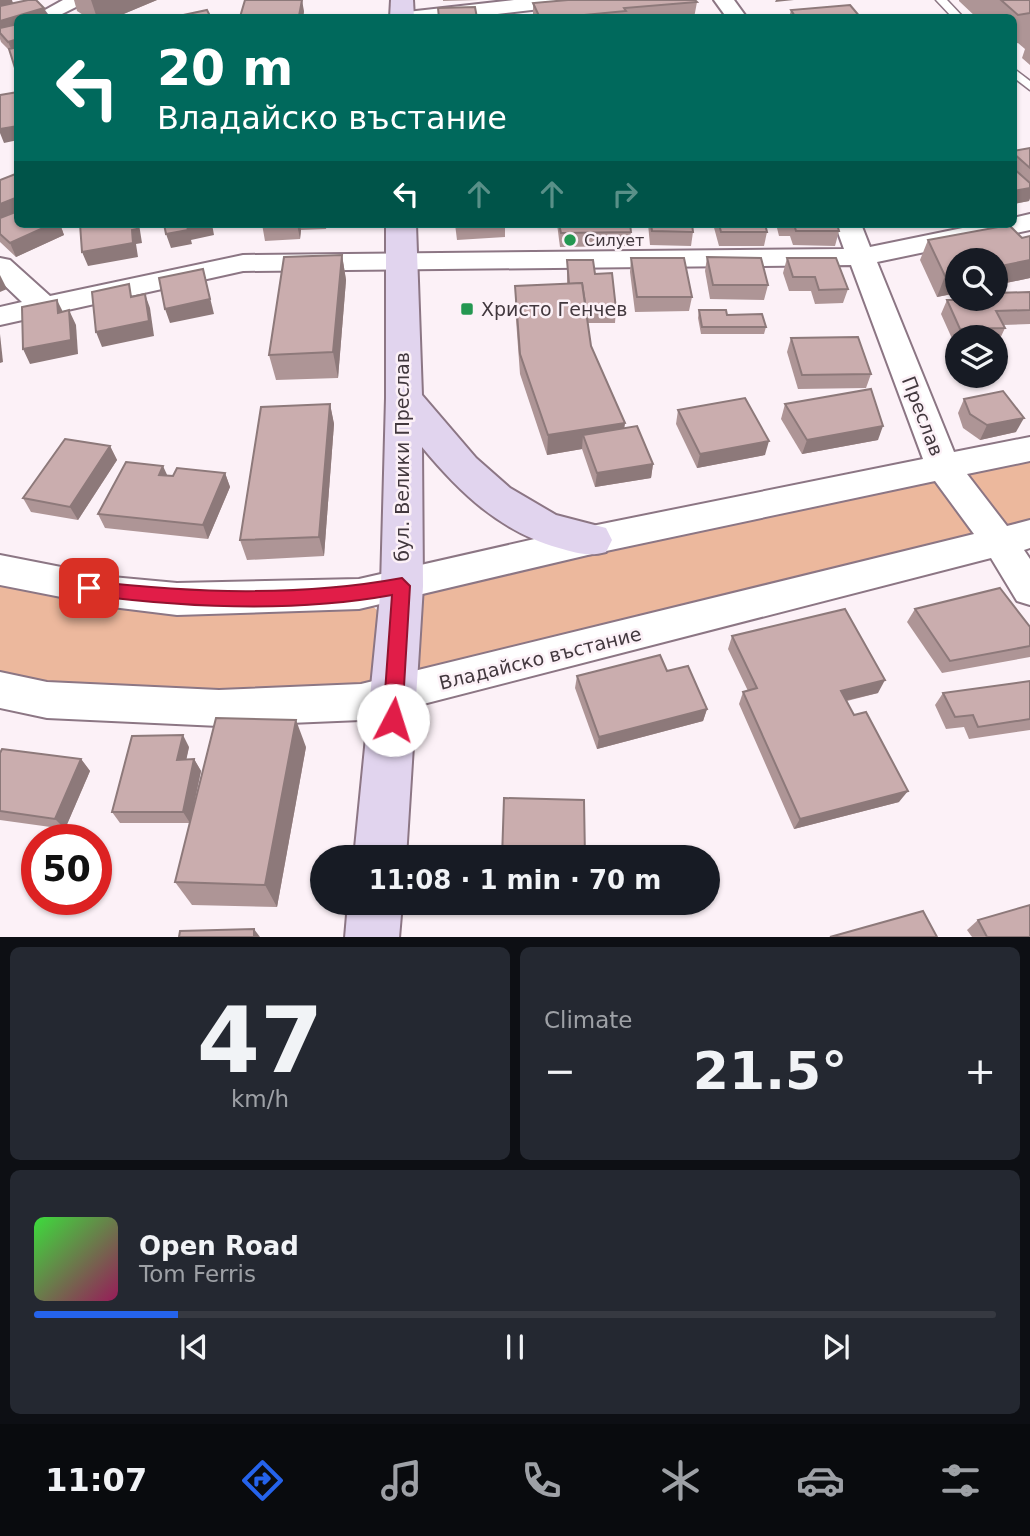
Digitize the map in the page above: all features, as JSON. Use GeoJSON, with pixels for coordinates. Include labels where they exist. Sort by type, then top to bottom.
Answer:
{"type":"FeatureCollection","features":[{"type":"Feature","properties":{"kind":"main road","name":"бул. Велики Преслав"},"geometry":{"type":"LineString","coordinates":[[381,845],[402,586],[404,398],[401,228]]}},
{"type":"Feature","properties":{"kind":"main road"},"geometry":{"type":"LineString","coordinates":[[404,398],[465,472],[496,500],[537,525],[592,540]]}},
{"type":"Feature","properties":{"kind":"main road"},"geometry":{"type":"LineString","coordinates":[[372,937],[374,915]]}},
{"type":"Feature","properties":{"kind":"street"},"geometry":{"type":"LineString","coordinates":[[54,9],[80,0]]}},
{"type":"Feature","properties":{"kind":"street"},"geometry":{"type":"LineString","coordinates":[[441,14],[566,0]]}},
{"type":"Feature","properties":{"kind":"street","name":"Преслав"},"geometry":{"type":"LineString","coordinates":[[850,228],[943,467],[1014,538],[1030,590]]}},
{"type":"Feature","properties":{"kind":"street"},"geometry":{"type":"LineString","coordinates":[[0,316],[222,265],[862,257],[1001,228]]}},
{"type":"Feature","properties":{"kind":"street"},"geometry":{"type":"LineString","coordinates":[[0,266],[44,306]]}},
{"type":"Feature","properties":{"kind":"street"},"geometry":{"type":"LineString","coordinates":[[0,570],[111,592],[177,599],[359,594],[592,540],[1030,449]]}},
{"type":"Feature","properties":{"kind":"street","name":"Владайско въстание"},"geometry":{"type":"LineString","coordinates":[[0,690],[47,700],[219,708],[361,702],[1014,538]]}},
{"type":"Feature","properties":{"kind":"lane"},"geometry":{"type":"LineString","coordinates":[[941,0],[955,14]]}},
{"type":"Feature","properties":{"kind":"lane"},"geometry":{"type":"LineString","coordinates":[[1017,75],[1030,87]]}},
{"type":"Feature","properties":{"kind":"shaded area"},"geometry":{"type":"Polygon","coordinates":[[[1030,449],[1030,534],[395,693],[402,586],[1030,449]]]}},
{"type":"Feature","properties":{"kind":"shaded area"},"geometry":{"type":"Polygon","coordinates":[[[0,570],[111,592],[359,594],[387,619],[387,662],[361,702],[0,690],[0,570]]]}},
{"type":"Feature","properties":{"kind":"building"},"geometry":{"type":"Polygon","coordinates":[[[36,0],[44,8],[14,14],[14,17],[0,21],[0,6],[36,0]]]}},
{"type":"Feature","properties":{"kind":"building"},"geometry":{"type":"Polygon","coordinates":[[[245,0],[302,0],[299,14],[241,14],[245,0]]]}},
{"type":"Feature","properties":{"kind":"building"},"geometry":{"type":"Polygon","coordinates":[[[568,0],[697,2],[624,8],[626,11],[595,14],[538,14],[533,3],[568,0]]]}},
{"type":"Feature","properties":{"kind":"building"},"geometry":{"type":"Polygon","coordinates":[[[1001,0],[1030,0],[1030,13],[1017,14],[1001,0]]]}},
{"type":"Feature","properties":{"kind":"building"},"geometry":{"type":"Polygon","coordinates":[[[850,5],[858,14],[794,14],[791,10],[850,5]]]}},
{"type":"Feature","properties":{"kind":"building"},"geometry":{"type":"Polygon","coordinates":[[[475,7],[476,14],[439,14],[438,8],[475,7]]]}},
{"type":"Feature","properties":{"kind":"building"},"geometry":{"type":"Polygon","coordinates":[[[207,10],[209,14],[188,14],[207,10]]]}},
{"type":"Feature","properties":{"kind":"building"},"geometry":{"type":"Polygon","coordinates":[[[14,25],[14,40],[8,42],[0,33],[0,28],[14,25]]]}},
{"type":"Feature","properties":{"kind":"building"},"geometry":{"type":"Polygon","coordinates":[[[14,48],[14,65],[9,49],[14,48]]]}},
{"type":"Feature","properties":{"kind":"building"},"geometry":{"type":"Polygon","coordinates":[[[14,93],[14,127],[0,129],[0,95],[14,93]]]}},
{"type":"Feature","properties":{"kind":"building"},"geometry":{"type":"Polygon","coordinates":[[[1030,148],[1030,168],[1017,157],[1017,150],[1030,148]]]}},
{"type":"Feature","properties":{"kind":"building"},"geometry":{"type":"Polygon","coordinates":[[[1017,172],[1030,183],[1030,188],[1017,190],[1017,172]]]}},
{"type":"Feature","properties":{"kind":"building"},"geometry":{"type":"Polygon","coordinates":[[[14,175],[14,199],[0,204],[0,180],[14,175]]]}},
{"type":"Feature","properties":{"kind":"building"},"geometry":{"type":"Polygon","coordinates":[[[14,213],[14,228],[43,228],[10,243],[0,234],[0,218],[14,213]]]}},
{"type":"Feature","properties":{"kind":"building"},"geometry":{"type":"Polygon","coordinates":[[[80,228],[137,228],[132,230],[133,243],[82,252],[80,228]]]}},
{"type":"Feature","properties":{"kind":"building"},"geometry":{"type":"Polygon","coordinates":[[[165,228],[188,230],[166,234],[165,228]]]}},
{"type":"Feature","properties":{"kind":"building"},"geometry":{"type":"Polygon","coordinates":[[[560,228],[630,228],[631,232],[561,233],[560,228]]]}},
{"type":"Feature","properties":{"kind":"building"},"geometry":{"type":"Polygon","coordinates":[[[652,228],[692,228],[693,232],[652,231],[652,228]]]}},
{"type":"Feature","properties":{"kind":"building"},"geometry":{"type":"Polygon","coordinates":[[[720,228],[766,228],[767,232],[721,232],[720,228]]]}},
{"type":"Feature","properties":{"kind":"building"},"geometry":{"type":"Polygon","coordinates":[[[795,228],[838,228],[839,231],[796,231],[795,228]]]}},
{"type":"Feature","properties":{"kind":"building"},"geometry":{"type":"Polygon","coordinates":[[[993,228],[1012,228],[1022,238],[1030,236],[1030,260],[1008,265],[1008,248],[945,248],[945,276],[928,240],[993,228]]]}},
{"type":"Feature","properties":{"kind":"building"},"geometry":{"type":"Polygon","coordinates":[[[342,255],[333,352],[269,355],[284,257],[342,255]]]}},
{"type":"Feature","properties":{"kind":"building"},"geometry":{"type":"Polygon","coordinates":[[[707,257],[761,258],[768,285],[713,285],[707,257]]]}},
{"type":"Feature","properties":{"kind":"building"},"geometry":{"type":"Polygon","coordinates":[[[631,258],[684,258],[692,297],[637,297],[631,258]]]}},
{"type":"Feature","properties":{"kind":"building"},"geometry":{"type":"Polygon","coordinates":[[[787,258],[836,258],[848,289],[819,290],[815,277],[793,277],[787,258]]]}},
{"type":"Feature","properties":{"kind":"building"},"geometry":{"type":"Polygon","coordinates":[[[567,260],[593,260],[595,274],[612,273],[616,309],[586,309],[582,283],[569,284],[567,260]]]}},
{"type":"Feature","properties":{"kind":"building"},"geometry":{"type":"Polygon","coordinates":[[[203,269],[210,299],[165,309],[159,278],[203,269]]]}},
{"type":"Feature","properties":{"kind":"building"},"geometry":{"type":"Polygon","coordinates":[[[582,283],[591,346],[625,423],[548,435],[520,354],[515,286],[582,283]]]}},
{"type":"Feature","properties":{"kind":"building"},"geometry":{"type":"Polygon","coordinates":[[[129,284],[131,297],[145,294],[149,321],[96,332],[92,292],[129,284]]]}},
{"type":"Feature","properties":{"kind":"building"},"geometry":{"type":"Polygon","coordinates":[[[1030,292],[1030,310],[1008,311],[1008,293],[1030,292]]]}},
{"type":"Feature","properties":{"kind":"building"},"geometry":{"type":"Polygon","coordinates":[[[57,300],[58,313],[69,310],[71,340],[23,349],[22,307],[57,300]]]}},
{"type":"Feature","properties":{"kind":"building"},"geometry":{"type":"Polygon","coordinates":[[[699,310],[726,310],[727,315],[762,314],[766,327],[702,327],[699,310]]]}},
{"type":"Feature","properties":{"kind":"building"},"geometry":{"type":"Polygon","coordinates":[[[952,311],[996,311],[1003,325],[958,325],[952,311]]]}},
{"type":"Feature","properties":{"kind":"building"},"geometry":{"type":"Polygon","coordinates":[[[858,337],[871,374],[802,375],[791,338],[858,337]]]}},
{"type":"Feature","properties":{"kind":"building"},"geometry":{"type":"Polygon","coordinates":[[[871,389],[883,426],[807,440],[785,404],[871,389]]]}},
{"type":"Feature","properties":{"kind":"building"},"geometry":{"type":"Polygon","coordinates":[[[1003,391],[1024,418],[987,425],[970,414],[964,399],[1003,391]]]}},
{"type":"Feature","properties":{"kind":"building"},"geometry":{"type":"Polygon","coordinates":[[[745,398],[769,441],[700,454],[678,410],[745,398]]]}},
{"type":"Feature","properties":{"kind":"building"},"geometry":{"type":"Polygon","coordinates":[[[330,404],[319,537],[240,540],[261,407],[330,404]]]}},
{"type":"Feature","properties":{"kind":"building"},"geometry":{"type":"Polygon","coordinates":[[[637,426],[653,464],[597,473],[583,435],[637,426]]]}},
{"type":"Feature","properties":{"kind":"building"},"geometry":{"type":"Polygon","coordinates":[[[65,439],[110,446],[70,507],[23,498],[65,439]]]}},
{"type":"Feature","properties":{"kind":"building"},"geometry":{"type":"Polygon","coordinates":[[[126,462],[163,466],[159,475],[173,476],[177,468],[225,473],[203,525],[98,514],[126,462]]]}},
{"type":"Feature","properties":{"kind":"building"},"geometry":{"type":"Polygon","coordinates":[[[1000,588],[1030,627],[1030,646],[950,661],[915,609],[1000,588]]]}},
{"type":"Feature","properties":{"kind":"building"},"geometry":{"type":"Polygon","coordinates":[[[845,609],[885,680],[841,691],[854,715],[866,712],[908,791],[800,819],[743,692],[757,688],[732,636],[845,609]]]}},
{"type":"Feature","properties":{"kind":"building"},"geometry":{"type":"Polygon","coordinates":[[[660,655],[667,671],[688,666],[707,709],[599,737],[577,676],[660,655]]]}},
{"type":"Feature","properties":{"kind":"building"},"geometry":{"type":"Polygon","coordinates":[[[1030,681],[1030,719],[978,727],[973,715],[955,717],[943,693],[1030,681]]]}},
{"type":"Feature","properties":{"kind":"building"},"geometry":{"type":"Polygon","coordinates":[[[216,718],[296,720],[265,885],[175,882],[216,718]]]}},
{"type":"Feature","properties":{"kind":"building"},"geometry":{"type":"Polygon","coordinates":[[[183,735],[177,760],[194,759],[183,812],[112,812],[132,736],[183,735]]]}},
{"type":"Feature","properties":{"kind":"building"},"geometry":{"type":"Polygon","coordinates":[[[2,749],[81,759],[55,819],[0,811],[2,749]]]}},
{"type":"Feature","properties":{"kind":"building"},"geometry":{"type":"Polygon","coordinates":[[[504,798],[584,800],[585,845],[502,845],[504,798]]]}},
{"type":"Feature","properties":{"kind":"building"},"geometry":{"type":"Polygon","coordinates":[[[1030,905],[1030,937],[987,937],[978,920],[1030,905]]]}},
{"type":"Feature","properties":{"kind":"building"},"geometry":{"type":"Polygon","coordinates":[[[923,911],[937,937],[830,937],[923,911]]]}},
{"type":"Feature","properties":{"kind":"building"},"geometry":{"type":"Polygon","coordinates":[[[254,929],[254,937],[179,937],[180,931],[254,929]]]}},
{"type":"Feature","properties":{"kind":"place","name":"Силует"},"geometry":{"type":"Point","coordinates":[570,240]}},
{"type":"Feature","properties":{"kind":"place","name":"Христо Генчев"},"geometry":{"type":"Point","coordinates":[467,309]}},
{"type":"Feature","properties":{"kind":"route"},"geometry":{"type":"LineString","coordinates":[[89,588],[177,599],[359,594],[402,586],[393,720]]}}]}
